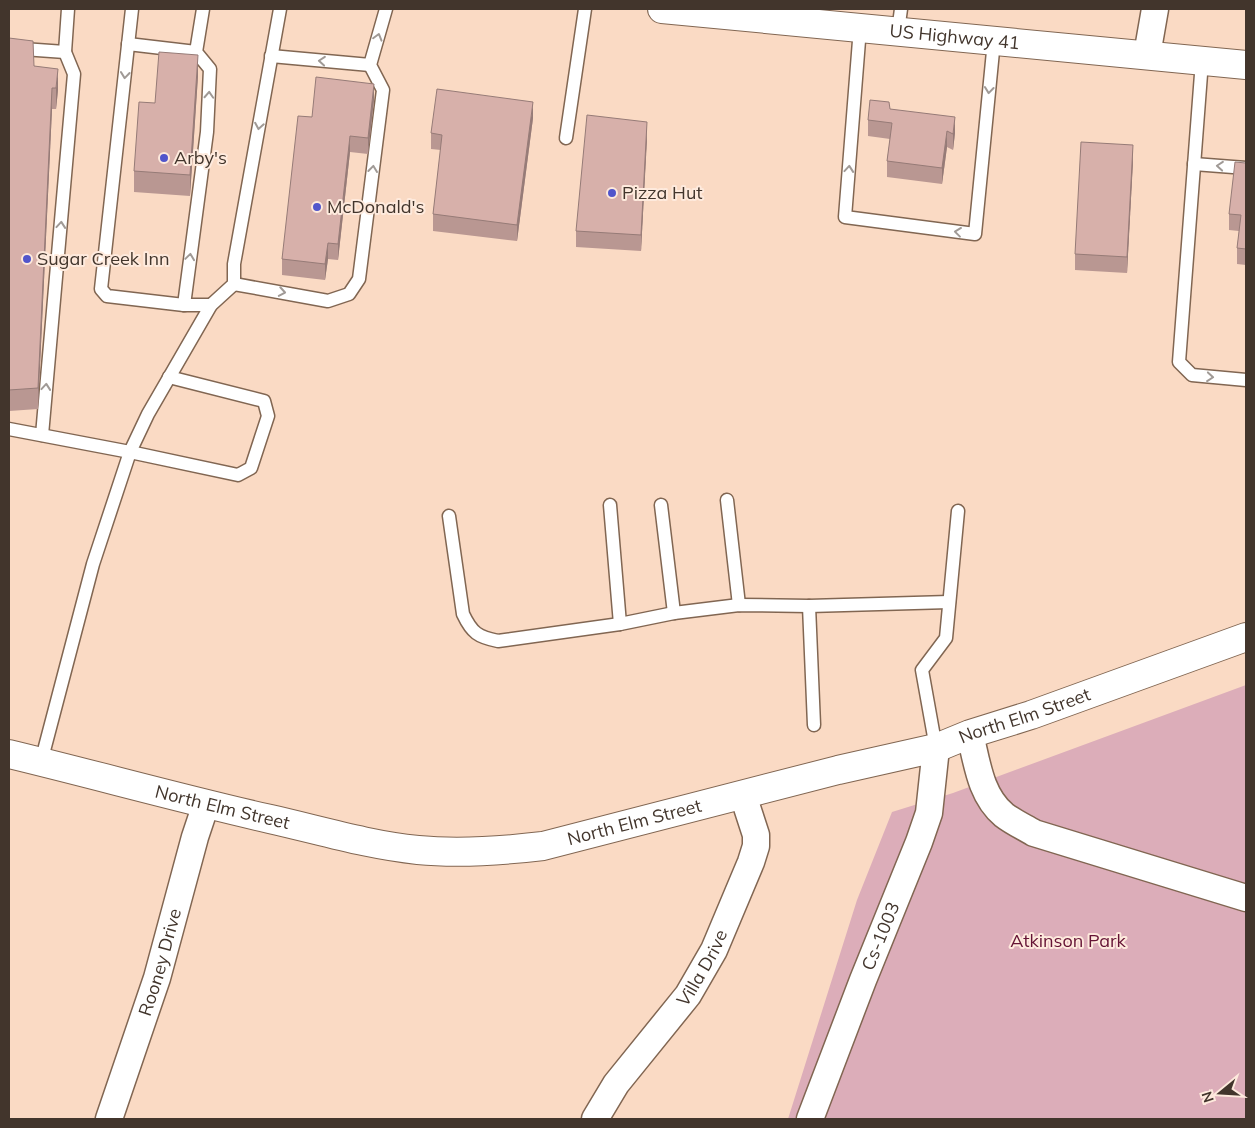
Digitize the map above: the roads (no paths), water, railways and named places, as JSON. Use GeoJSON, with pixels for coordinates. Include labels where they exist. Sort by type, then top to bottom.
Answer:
{"type":"FeatureCollection","features":[{"type":"Feature","properties":{"kind":"main road","name":"US Highway 41"},"geometry":{"type":"LineString","coordinates":[[662,9],[745,13],[860,28],[900,20],[994,41],[1246,65]]}},
{"type":"Feature","properties":{"kind":"main road","name":"North Elm Street"},"geometry":{"type":"LineString","coordinates":[[9,754],[206,804],[376,844],[418,850],[502,851],[543,846],[838,770],[936,748],[970,734],[1031,715],[1246,637]]}},
{"type":"Feature","properties":{"kind":"street"},"geometry":{"type":"LineString","coordinates":[[1147,55],[1155,9]]}},
{"type":"Feature","properties":{"kind":"street"},"geometry":{"type":"LineString","coordinates":[[970,734],[985,791],[992,803],[1004,815],[1034,833],[1246,898]]}},
{"type":"Feature","properties":{"kind":"street","name":"Cs-1003"},"geometry":{"type":"LineString","coordinates":[[810,1119],[929,813],[936,748]]}},
{"type":"Feature","properties":{"kind":"street","name":"Villa Drive"},"geometry":{"type":"LineString","coordinates":[[595,1119],[616,1084],[688,995],[714,950],[756,846],[756,835],[743,796]]}},
{"type":"Feature","properties":{"kind":"street","name":"Rooney Drive"},"geometry":{"type":"LineString","coordinates":[[109,1119],[157,978],[195,837],[206,804]]}},
{"type":"Feature","properties":{"kind":"lane"},"geometry":{"type":"LineString","coordinates":[[42,435],[74,74],[65,52],[68,9]]}},
{"type":"Feature","properties":{"kind":"lane"},"geometry":{"type":"LineString","coordinates":[[132,9],[101,289],[107,296],[184,305],[211,305]]}},
{"type":"Feature","properties":{"kind":"lane"},"geometry":{"type":"LineString","coordinates":[[196,52],[203,9]]}},
{"type":"Feature","properties":{"kind":"lane"},"geometry":{"type":"LineString","coordinates":[[41,762],[93,564],[130,452],[148,414],[211,305],[234,284],[234,264],[280,9]]}},
{"type":"Feature","properties":{"kind":"lane"},"geometry":{"type":"LineString","coordinates":[[234,284],[328,300],[349,294],[359,279],[382,90],[370,65],[386,9]]}},
{"type":"Feature","properties":{"kind":"lane"},"geometry":{"type":"LineString","coordinates":[[566,138],[585,9]]}},
{"type":"Feature","properties":{"kind":"lane"},"geometry":{"type":"LineString","coordinates":[[860,28],[845,217],[975,234],[994,41]]}},
{"type":"Feature","properties":{"kind":"lane"},"geometry":{"type":"LineString","coordinates":[[128,44],[196,52],[210,69],[207,132],[184,305]]}},
{"type":"Feature","properties":{"kind":"lane"},"geometry":{"type":"LineString","coordinates":[[9,48],[65,52]]}},
{"type":"Feature","properties":{"kind":"lane"},"geometry":{"type":"LineString","coordinates":[[271,56],[370,65]]}},
{"type":"Feature","properties":{"kind":"lane"},"geometry":{"type":"LineString","coordinates":[[1202,60],[1179,362],[1192,375],[1246,380]]}},
{"type":"Feature","properties":{"kind":"lane"},"geometry":{"type":"LineString","coordinates":[[1194,164],[1246,168]]}},
{"type":"Feature","properties":{"kind":"lane"},"geometry":{"type":"LineString","coordinates":[[9,430],[130,452],[238,476],[251,468],[268,416],[264,401],[169,377]]}},
{"type":"Feature","properties":{"kind":"lane"},"geometry":{"type":"LineString","coordinates":[[726,500],[739,605]]}},
{"type":"Feature","properties":{"kind":"lane"},"geometry":{"type":"LineString","coordinates":[[610,505],[620,624]]}},
{"type":"Feature","properties":{"kind":"lane"},"geometry":{"type":"LineString","coordinates":[[662,505],[674,613]]}},
{"type":"Feature","properties":{"kind":"lane"},"geometry":{"type":"LineString","coordinates":[[936,748],[922,670],[946,638],[958,511]]}},
{"type":"Feature","properties":{"kind":"lane"},"geometry":{"type":"LineString","coordinates":[[449,516],[463,614],[468,626],[475,633],[484,638],[498,641],[620,624],[674,613],[739,605],[809,606],[949,602]]}},
{"type":"Feature","properties":{"kind":"lane"},"geometry":{"type":"LineString","coordinates":[[809,606],[814,725]]}},
{"type":"Feature","properties":{"kind":"place","name":"Arby's"},"geometry":{"type":"Point","coordinates":[164,158]}},
{"type":"Feature","properties":{"kind":"place","name":"Pizza Hut"},"geometry":{"type":"Point","coordinates":[612,193]}},
{"type":"Feature","properties":{"kind":"place","name":"McDonald's"},"geometry":{"type":"Point","coordinates":[317,207]}},
{"type":"Feature","properties":{"kind":"place","name":"Sugar Creek Inn"},"geometry":{"type":"Point","coordinates":[27,259]}},
{"type":"Feature","properties":{"kind":"park label","name":"Atkinson Park"},"geometry":{"type":"Point","coordinates":[1068,941]}}]}
